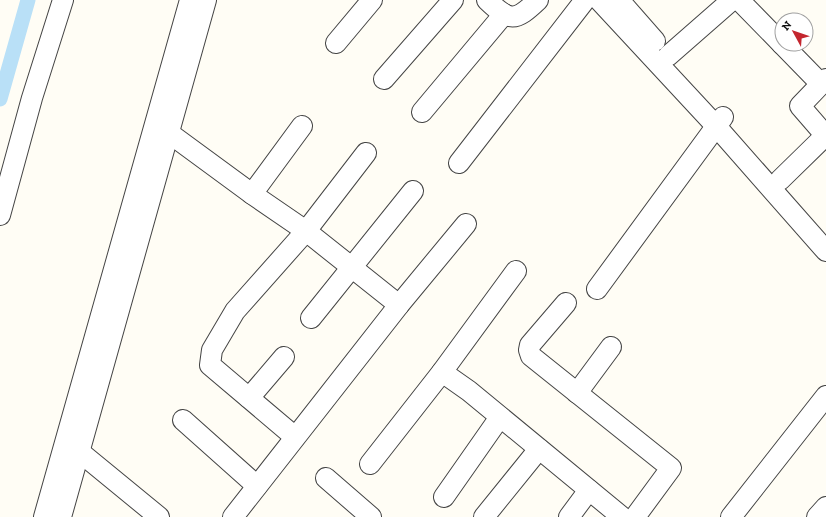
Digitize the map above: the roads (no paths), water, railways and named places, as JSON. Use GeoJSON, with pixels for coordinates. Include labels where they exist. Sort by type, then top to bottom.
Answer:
{"type":"FeatureCollection","features":[{"type":"Feature","properties":{"kind":"street"},"geometry":{"type":"LineString","coordinates":[[0,215],[32,98],[63,0]]}},
{"type":"Feature","properties":{"kind":"street"},"geometry":{"type":"LineString","coordinates":[[44,517],[71,451],[161,130],[190,0]]}},
{"type":"Feature","properties":{"kind":"street"},"geometry":{"type":"LineString","coordinates":[[161,130],[206,0]]}},
{"type":"Feature","properties":{"kind":"street"},"geometry":{"type":"LineString","coordinates":[[336,43],[372,0]]}},
{"type":"Feature","properties":{"kind":"street"},"geometry":{"type":"LineString","coordinates":[[384,79],[453,0]]}},
{"type":"Feature","properties":{"kind":"street"},"geometry":{"type":"LineString","coordinates":[[486,0],[504,14],[511,17],[518,16],[525,12],[538,0]]}},
{"type":"Feature","properties":{"kind":"street"},"geometry":{"type":"LineString","coordinates":[[459,163],[585,0]]}},
{"type":"Feature","properties":{"kind":"street"},"geometry":{"type":"LineString","coordinates":[[599,0],[780,180],[826,231]]}},
{"type":"Feature","properties":{"kind":"street"},"geometry":{"type":"LineString","coordinates":[[619,0],[668,56],[826,251]]}},
{"type":"Feature","properties":{"kind":"street"},"geometry":{"type":"LineString","coordinates":[[668,56],[732,0]]}},
{"type":"Feature","properties":{"kind":"street"},"geometry":{"type":"LineString","coordinates":[[739,0],[774,36]]}},
{"type":"Feature","properties":{"kind":"street"},"geometry":{"type":"LineString","coordinates":[[422,112],[504,14]]}},
{"type":"Feature","properties":{"kind":"street"},"geometry":{"type":"LineString","coordinates":[[780,180],[826,135],[800,106],[824,81],[791,52]]}},
{"type":"Feature","properties":{"kind":"street"},"geometry":{"type":"LineString","coordinates":[[597,289],[720,122]]}},
{"type":"Feature","properties":{"kind":"street"},"geometry":{"type":"LineString","coordinates":[[252,194],[302,126]]}},
{"type":"Feature","properties":{"kind":"street"},"geometry":{"type":"LineString","coordinates":[[161,130],[306,231],[399,305]]}},
{"type":"Feature","properties":{"kind":"street"},"geometry":{"type":"LineString","coordinates":[[295,437],[210,365],[212,350],[235,311],[306,231],[366,153]]}},
{"type":"Feature","properties":{"kind":"street"},"geometry":{"type":"LineString","coordinates":[[311,318],[414,191]]}},
{"type":"Feature","properties":{"kind":"street"},"geometry":{"type":"LineString","coordinates":[[233,517],[399,305],[466,224]]}},
{"type":"Feature","properties":{"kind":"street"},"geometry":{"type":"LineString","coordinates":[[370,464],[442,372],[516,272]]}},
{"type":"Feature","properties":{"kind":"street"},"geometry":{"type":"LineString","coordinates":[[566,303],[530,345],[529,350],[531,356],[671,468],[635,517]]}},
{"type":"Feature","properties":{"kind":"street"},"geometry":{"type":"LineString","coordinates":[[577,393],[611,347]]}},
{"type":"Feature","properties":{"kind":"street"},"geometry":{"type":"LineString","coordinates":[[249,398],[284,357]]}},
{"type":"Feature","properties":{"kind":"street"},"geometry":{"type":"LineString","coordinates":[[442,372],[469,391],[622,517]]}},
{"type":"Feature","properties":{"kind":"street"},"geometry":{"type":"LineString","coordinates":[[731,517],[826,396]]}},
{"type":"Feature","properties":{"kind":"street"},"geometry":{"type":"LineString","coordinates":[[745,517],[826,414]]}},
{"type":"Feature","properties":{"kind":"street"},"geometry":{"type":"LineString","coordinates":[[444,497],[500,417]]}},
{"type":"Feature","properties":{"kind":"street"},"geometry":{"type":"LineString","coordinates":[[183,420],[257,486]]}},
{"type":"Feature","properties":{"kind":"street"},"geometry":{"type":"LineString","coordinates":[[484,517],[539,449]]}},
{"type":"Feature","properties":{"kind":"street"},"geometry":{"type":"LineString","coordinates":[[62,517],[71,451]]}},
{"type":"Feature","properties":{"kind":"street"},"geometry":{"type":"LineString","coordinates":[[71,451],[144,517]]}},
{"type":"Feature","properties":{"kind":"street"},"geometry":{"type":"LineString","coordinates":[[71,451],[159,517]]}},
{"type":"Feature","properties":{"kind":"street"},"geometry":{"type":"LineString","coordinates":[[326,478],[371,517]]}},
{"type":"Feature","properties":{"kind":"street"},"geometry":{"type":"LineString","coordinates":[[569,517],[589,490]]}},
{"type":"Feature","properties":{"kind":"street"},"geometry":{"type":"LineString","coordinates":[[817,517],[826,507]]}},
{"type":"Feature","properties":{"kind":"waterway"},"geometry":{"type":"LineString","coordinates":[[0,99],[28,0]]}}]}
